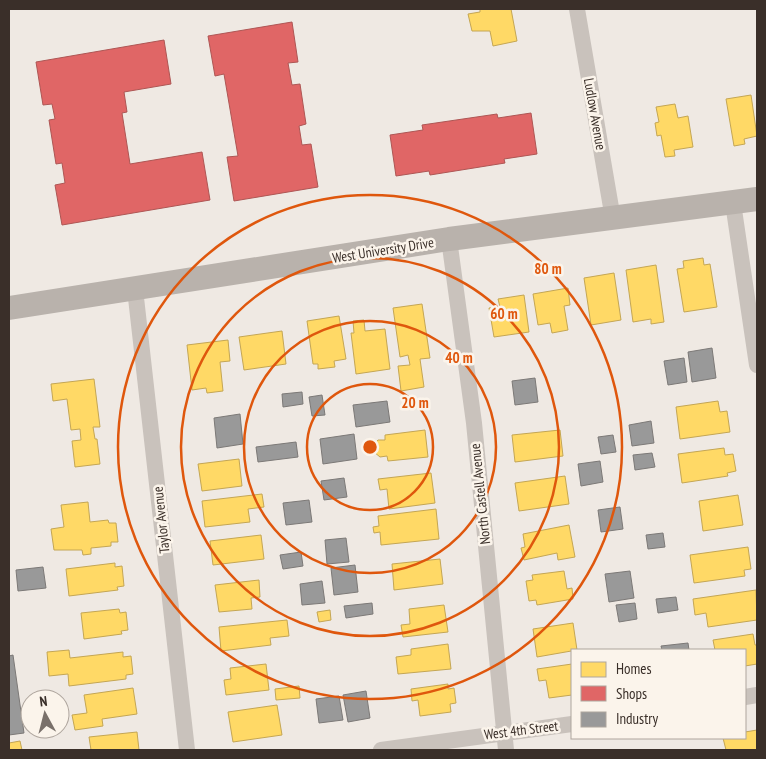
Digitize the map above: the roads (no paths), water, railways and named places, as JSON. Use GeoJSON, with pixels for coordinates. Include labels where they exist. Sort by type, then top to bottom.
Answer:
{"type":"FeatureCollection","features":[{"type":"Feature","properties":{"kind":"main road","name":"West University Drive"},"geometry":{"type":"LineString","coordinates":[[9,308],[449,239],[757,199]]}},
{"type":"Feature","properties":{"kind":"street","name":"Ludlow Avenue"},"geometry":{"type":"LineString","coordinates":[[577,9],[613,219]]}},
{"type":"Feature","properties":{"kind":"street"},"geometry":{"type":"LineString","coordinates":[[733,203],[757,365]]}},
{"type":"Feature","properties":{"kind":"street","name":"North Castell Avenue"},"geometry":{"type":"LineString","coordinates":[[449,239],[474,424],[506,750]]}},
{"type":"Feature","properties":{"kind":"street","name":"Taylor Avenue"},"geometry":{"type":"LineString","coordinates":[[135,289],[187,750]]}},
{"type":"Feature","properties":{"kind":"street","name":"West 4th Street"},"geometry":{"type":"LineString","coordinates":[[381,750],[571,724]]}}]}
